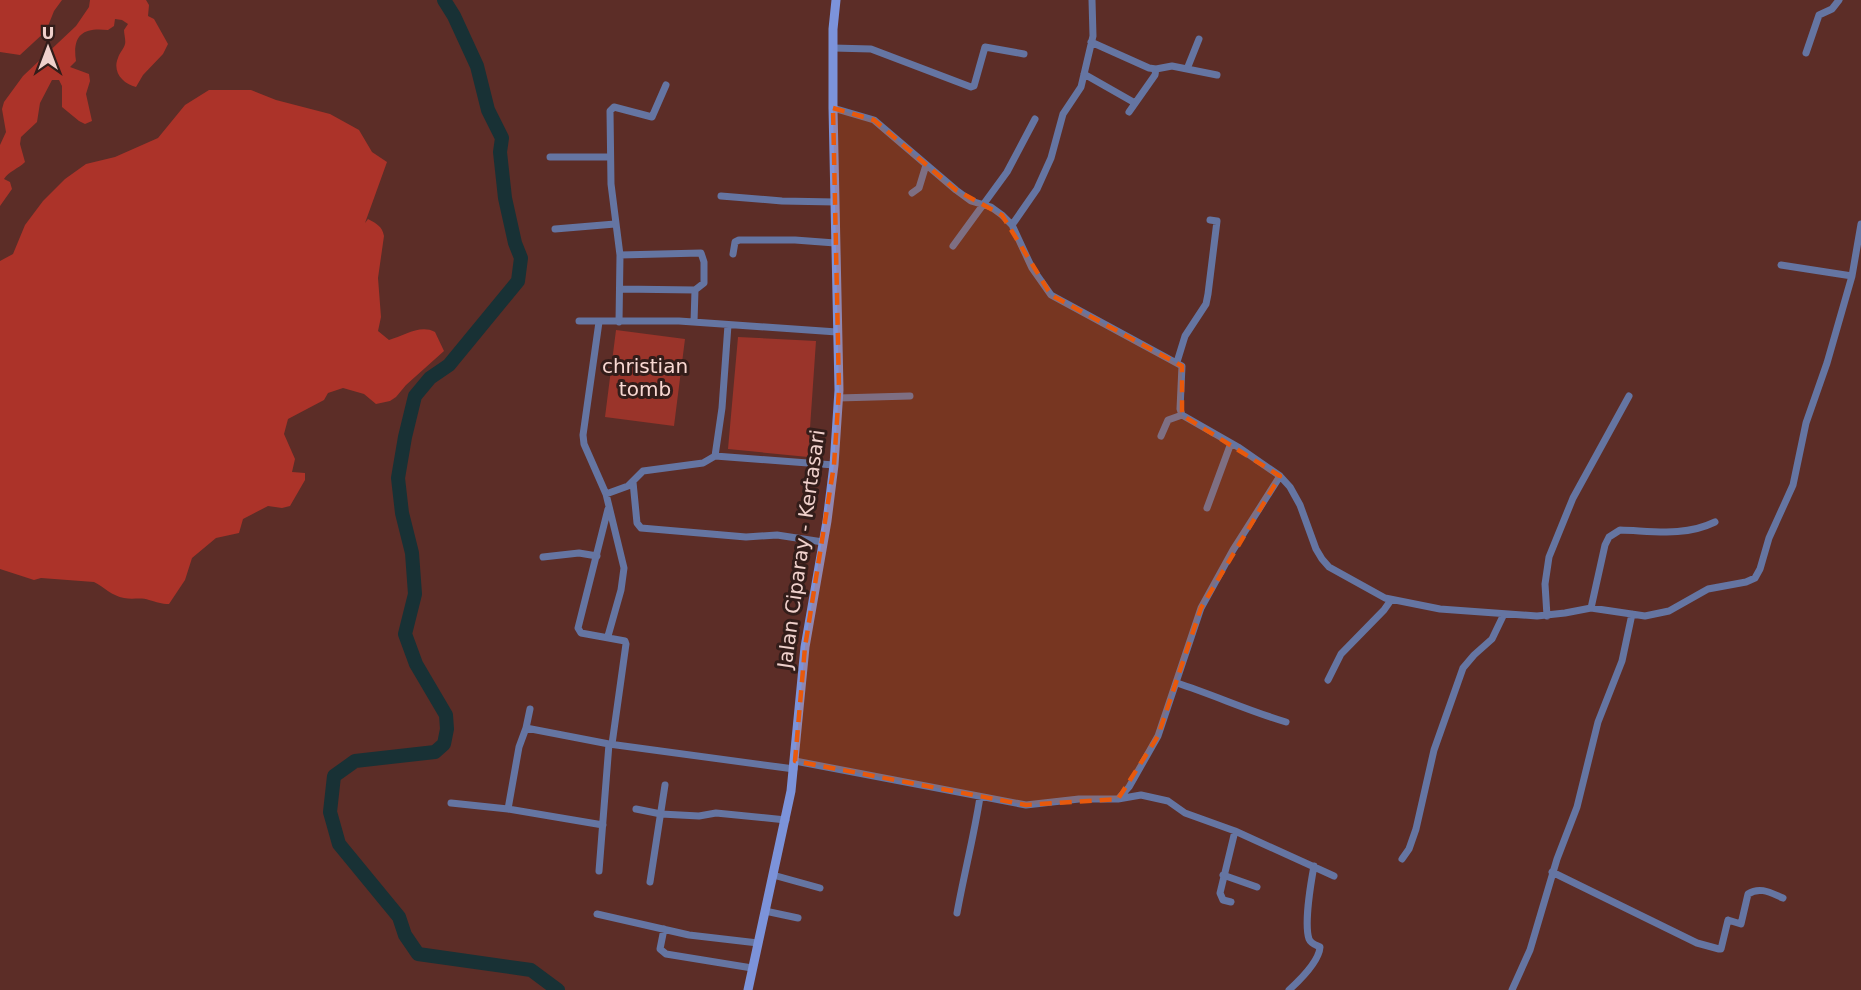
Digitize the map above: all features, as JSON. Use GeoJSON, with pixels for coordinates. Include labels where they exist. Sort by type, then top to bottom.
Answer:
{"type":"FeatureCollection","features":[{"type":"Feature","properties":{"kind":"main road","name":"Jalan Ciparay - Kertasari"},"geometry":{"type":"LineString","coordinates":[[748,990],[786,820],[794,765],[805,647],[834,465],[838,398],[833,108],[836,0]]}},
{"type":"Feature","properties":{"kind":"street"},"geometry":{"type":"LineString","coordinates":[[1012,225],[1037,189],[1051,158],[1063,114],[1081,87],[1091,42],[1092,0]]}},
{"type":"Feature","properties":{"kind":"street"},"geometry":{"type":"LineString","coordinates":[[1806,53],[1819,15],[1832,9],[1839,0]]}},
{"type":"Feature","properties":{"kind":"street"},"geometry":{"type":"LineString","coordinates":[[1187,69],[1199,39]]}},
{"type":"Feature","properties":{"kind":"street"},"geometry":{"type":"LineString","coordinates":[[1091,42],[1149,68],[1172,66],[1217,75]]}},
{"type":"Feature","properties":{"kind":"street"},"geometry":{"type":"LineString","coordinates":[[833,48],[871,49],[971,87],[974,86],[985,46],[1024,54]]}},
{"type":"Feature","properties":{"kind":"street"},"geometry":{"type":"LineString","coordinates":[[1129,112],[1155,75],[1156,69]]}},
{"type":"Feature","properties":{"kind":"street"},"geometry":{"type":"LineString","coordinates":[[1084,74],[1135,102]]}},
{"type":"Feature","properties":{"kind":"street"},"geometry":{"type":"LineString","coordinates":[[619,322],[620,255],[615,224],[610,157],[610,111],[614,107],[624,108],[652,117],[666,85]]}},
{"type":"Feature","properties":{"kind":"street"},"geometry":{"type":"LineString","coordinates":[[833,108],[874,120],[956,190],[971,201],[992,207],[1012,225],[1032,268],[1051,295],[1159,355],[1177,362],[1183,368],[1180,409],[1182,415],[1231,443],[1280,476],[1290,487],[1300,505],[1316,549],[1329,567],[1384,598],[1440,609],[1548,616],[1591,608],[1645,616],[1669,611],[1708,590],[1755,578],[1769,538],[1793,485],[1806,423],[1859,258],[1861,224]]}},
{"type":"Feature","properties":{"kind":"street"},"geometry":{"type":"LineString","coordinates":[[953,246],[1007,172],[1035,119]]}},
{"type":"Feature","properties":{"kind":"street"},"geometry":{"type":"LineString","coordinates":[[550,157],[610,157]]}},
{"type":"Feature","properties":{"kind":"street"},"geometry":{"type":"LineString","coordinates":[[912,193],[919,188],[926,165]]}},
{"type":"Feature","properties":{"kind":"street"},"geometry":{"type":"LineString","coordinates":[[721,196],[834,202]]}},
{"type":"Feature","properties":{"kind":"street"},"geometry":{"type":"LineString","coordinates":[[1177,362],[1185,336],[1206,304],[1217,221],[1210,220]]}},
{"type":"Feature","properties":{"kind":"street"},"geometry":{"type":"LineString","coordinates":[[555,229],[615,224]]}},
{"type":"Feature","properties":{"kind":"street"},"geometry":{"type":"LineString","coordinates":[[733,254],[735,242],[739,240],[835,243]]}},
{"type":"Feature","properties":{"kind":"street"},"geometry":{"type":"LineString","coordinates":[[620,255],[701,253],[704,284],[695,290],[620,289]]}},
{"type":"Feature","properties":{"kind":"street"},"geometry":{"type":"LineString","coordinates":[[1781,265],[1852,276]]}},
{"type":"Feature","properties":{"kind":"street"},"geometry":{"type":"LineString","coordinates":[[694,322],[695,290]]}},
{"type":"Feature","properties":{"kind":"street"},"geometry":{"type":"LineString","coordinates":[[579,321],[694,322],[837,332]]}},
{"type":"Feature","properties":{"kind":"street"},"geometry":{"type":"LineString","coordinates":[[599,322],[583,435],[584,444],[606,494],[624,568],[621,590],[608,636]]}},
{"type":"Feature","properties":{"kind":"street"},"geometry":{"type":"LineString","coordinates":[[715,456],[722,408],[728,325]]}},
{"type":"Feature","properties":{"kind":"street"},"geometry":{"type":"LineString","coordinates":[[838,398],[910,396]]}},
{"type":"Feature","properties":{"kind":"street"},"geometry":{"type":"LineString","coordinates":[[1548,616],[1545,584],[1548,557],[1573,498],[1629,396]]}},
{"type":"Feature","properties":{"kind":"street"},"geometry":{"type":"LineString","coordinates":[[1161,436],[1168,420],[1182,415]]}},
{"type":"Feature","properties":{"kind":"street"},"geometry":{"type":"LineString","coordinates":[[1207,508],[1231,443]]}},
{"type":"Feature","properties":{"kind":"street"},"geometry":{"type":"LineString","coordinates":[[606,494],[628,486],[643,471],[703,464],[715,456],[834,465]]}},
{"type":"Feature","properties":{"kind":"street"},"geometry":{"type":"LineString","coordinates":[[1118,799],[1128,787],[1158,736],[1201,608],[1233,550],[1280,476]]}},
{"type":"Feature","properties":{"kind":"street"},"geometry":{"type":"LineString","coordinates":[[633,482],[637,524],[641,528],[746,537],[777,535],[823,542]]}},
{"type":"Feature","properties":{"kind":"street"},"geometry":{"type":"LineString","coordinates":[[599,870],[611,744],[626,648],[625,641],[608,636],[581,633],[578,628],[609,506]]}},
{"type":"Feature","properties":{"kind":"street"},"geometry":{"type":"LineString","coordinates":[[1591,608],[1605,546],[1614,533],[1620,530],[1683,532],[1699,530],[1715,522]]}},
{"type":"Feature","properties":{"kind":"street"},"geometry":{"type":"LineString","coordinates":[[543,557],[579,553],[597,556]]}},
{"type":"Feature","properties":{"kind":"street"},"geometry":{"type":"LineString","coordinates":[[1328,680],[1341,654],[1391,600]]}},
{"type":"Feature","properties":{"kind":"street"},"geometry":{"type":"LineString","coordinates":[[1402,859],[1409,849],[1416,829],[1434,750],[1463,668],[1474,654],[1492,639],[1504,614]]}},
{"type":"Feature","properties":{"kind":"street"},"geometry":{"type":"LineString","coordinates":[[1512,990],[1530,950],[1552,872],[1582,790],[1598,722],[1619,672],[1632,614]]}},
{"type":"Feature","properties":{"kind":"street"},"geometry":{"type":"LineString","coordinates":[[1177,683],[1286,722]]}},
{"type":"Feature","properties":{"kind":"street"},"geometry":{"type":"LineString","coordinates":[[508,809],[519,747],[530,709]]}},
{"type":"Feature","properties":{"kind":"street"},"geometry":{"type":"LineString","coordinates":[[526,728],[611,744],[794,765],[1026,806],[1079,799],[1118,799],[1141,795],[1168,801],[1185,813],[1235,831],[1334,876]]}},
{"type":"Feature","properties":{"kind":"street"},"geometry":{"type":"LineString","coordinates":[[650,882],[665,784]]}},
{"type":"Feature","properties":{"kind":"street"},"geometry":{"type":"LineString","coordinates":[[957,913],[980,797]]}},
{"type":"Feature","properties":{"kind":"street"},"geometry":{"type":"LineString","coordinates":[[451,803],[508,809],[603,825]]}},
{"type":"Feature","properties":{"kind":"street"},"geometry":{"type":"LineString","coordinates":[[636,808],[661,814],[699,816],[716,813],[786,820]]}},
{"type":"Feature","properties":{"kind":"street"},"geometry":{"type":"LineString","coordinates":[[1232,902],[1223,900],[1221,897],[1223,875],[1235,831]]}},
{"type":"Feature","properties":{"kind":"street"},"geometry":{"type":"LineString","coordinates":[[1289,990],[1308,970],[1320,951],[1320,947],[1312,943],[1308,937],[1309,892],[1314,866]]}},
{"type":"Feature","properties":{"kind":"street"},"geometry":{"type":"LineString","coordinates":[[1552,872],[1620,903],[1697,943],[1719,949],[1721,949],[1728,921],[1741,924],[1748,894],[1755,890],[1762,890],[1783,898]]}},
{"type":"Feature","properties":{"kind":"street"},"geometry":{"type":"LineString","coordinates":[[1223,875],[1257,887]]}},
{"type":"Feature","properties":{"kind":"street"},"geometry":{"type":"LineString","coordinates":[[773,876],[820,888]]}},
{"type":"Feature","properties":{"kind":"street"},"geometry":{"type":"LineString","coordinates":[[765,911],[798,918]]}},
{"type":"Feature","properties":{"kind":"street"},"geometry":{"type":"LineString","coordinates":[[597,914],[695,936],[758,943]]}},
{"type":"Feature","properties":{"kind":"street"},"geometry":{"type":"LineString","coordinates":[[664,929],[660,949],[666,954],[752,968]]}},
{"type":"Feature","properties":{"kind":"highlighted area"},"geometry":{"type":"Polygon","coordinates":[[[833,108],[874,120],[956,190],[1002,215],[1051,295],[1182,366],[1182,415],[1280,476],[1201,608],[1158,736],[1118,799],[1026,805],[795,761],[805,647],[834,465],[839,390],[833,108]]]}},
{"type":"Feature","properties":{"kind":"green space","name":"christian tomb"},"geometry":{"type":"Polygon","coordinates":[[[616,330],[685,339],[674,426],[605,417],[616,330]]]}},
{"type":"Feature","properties":{"kind":"green space"},"geometry":{"type":"Polygon","coordinates":[[[738,337],[816,341],[808,457],[728,449],[738,337]]]}},
{"type":"Feature","properties":{"kind":"shaded area"},"geometry":{"type":"Polygon","coordinates":[[[0,0],[62,0],[54,11],[46,31],[20,55],[0,52],[0,0]]]}},
{"type":"Feature","properties":{"kind":"shaded area"},"geometry":{"type":"Polygon","coordinates":[[[90,0],[146,0],[149,5],[148,16],[154,19],[168,44],[163,54],[143,75],[136,87],[123,80],[116,68],[124,48],[124,30],[128,24],[115,19],[114,26],[108,30],[92,30],[81,35],[76,45],[76,61],[70,67],[89,74],[90,81],[86,94],[92,121],[85,124],[62,107],[62,86],[59,80],[52,80],[40,103],[37,122],[21,137],[20,144],[25,162],[4,179],[10,182],[12,189],[0,206],[0,145],[6,132],[2,109],[4,102],[23,76],[76,26],[89,7],[90,0]]]}},
{"type":"Feature","properties":{"kind":"shaded area"},"geometry":{"type":"Polygon","coordinates":[[[209,90],[251,90],[276,100],[330,114],[359,130],[372,152],[387,162],[365,223],[368,219],[376,224],[384,236],[378,278],[381,317],[378,331],[389,340],[412,331],[429,330],[435,332],[444,351],[390,401],[376,404],[364,394],[343,388],[328,393],[324,400],[288,419],[284,434],[295,459],[292,472],[305,473],[305,480],[290,506],[282,508],[268,506],[243,519],[239,533],[216,538],[192,558],[185,580],[169,604],[120,597],[94,582],[41,578],[34,580],[0,569],[0,261],[13,254],[25,225],[43,201],[65,179],[86,164],[115,157],[158,138],[185,105],[209,90]]]}},
{"type":"Feature","properties":{"kind":"waterway"},"geometry":{"type":"LineString","coordinates":[[444,0],[477,66],[488,110],[502,138],[500,152],[505,198],[515,243],[521,258],[518,281],[449,365],[430,378],[415,396],[398,478],[402,513],[412,553],[415,594],[405,634],[416,664],[446,715],[447,729],[444,744],[435,752],[355,761],[334,776],[330,812],[339,844],[399,917],[405,935],[418,954],[531,970],[558,990]]}}]}
